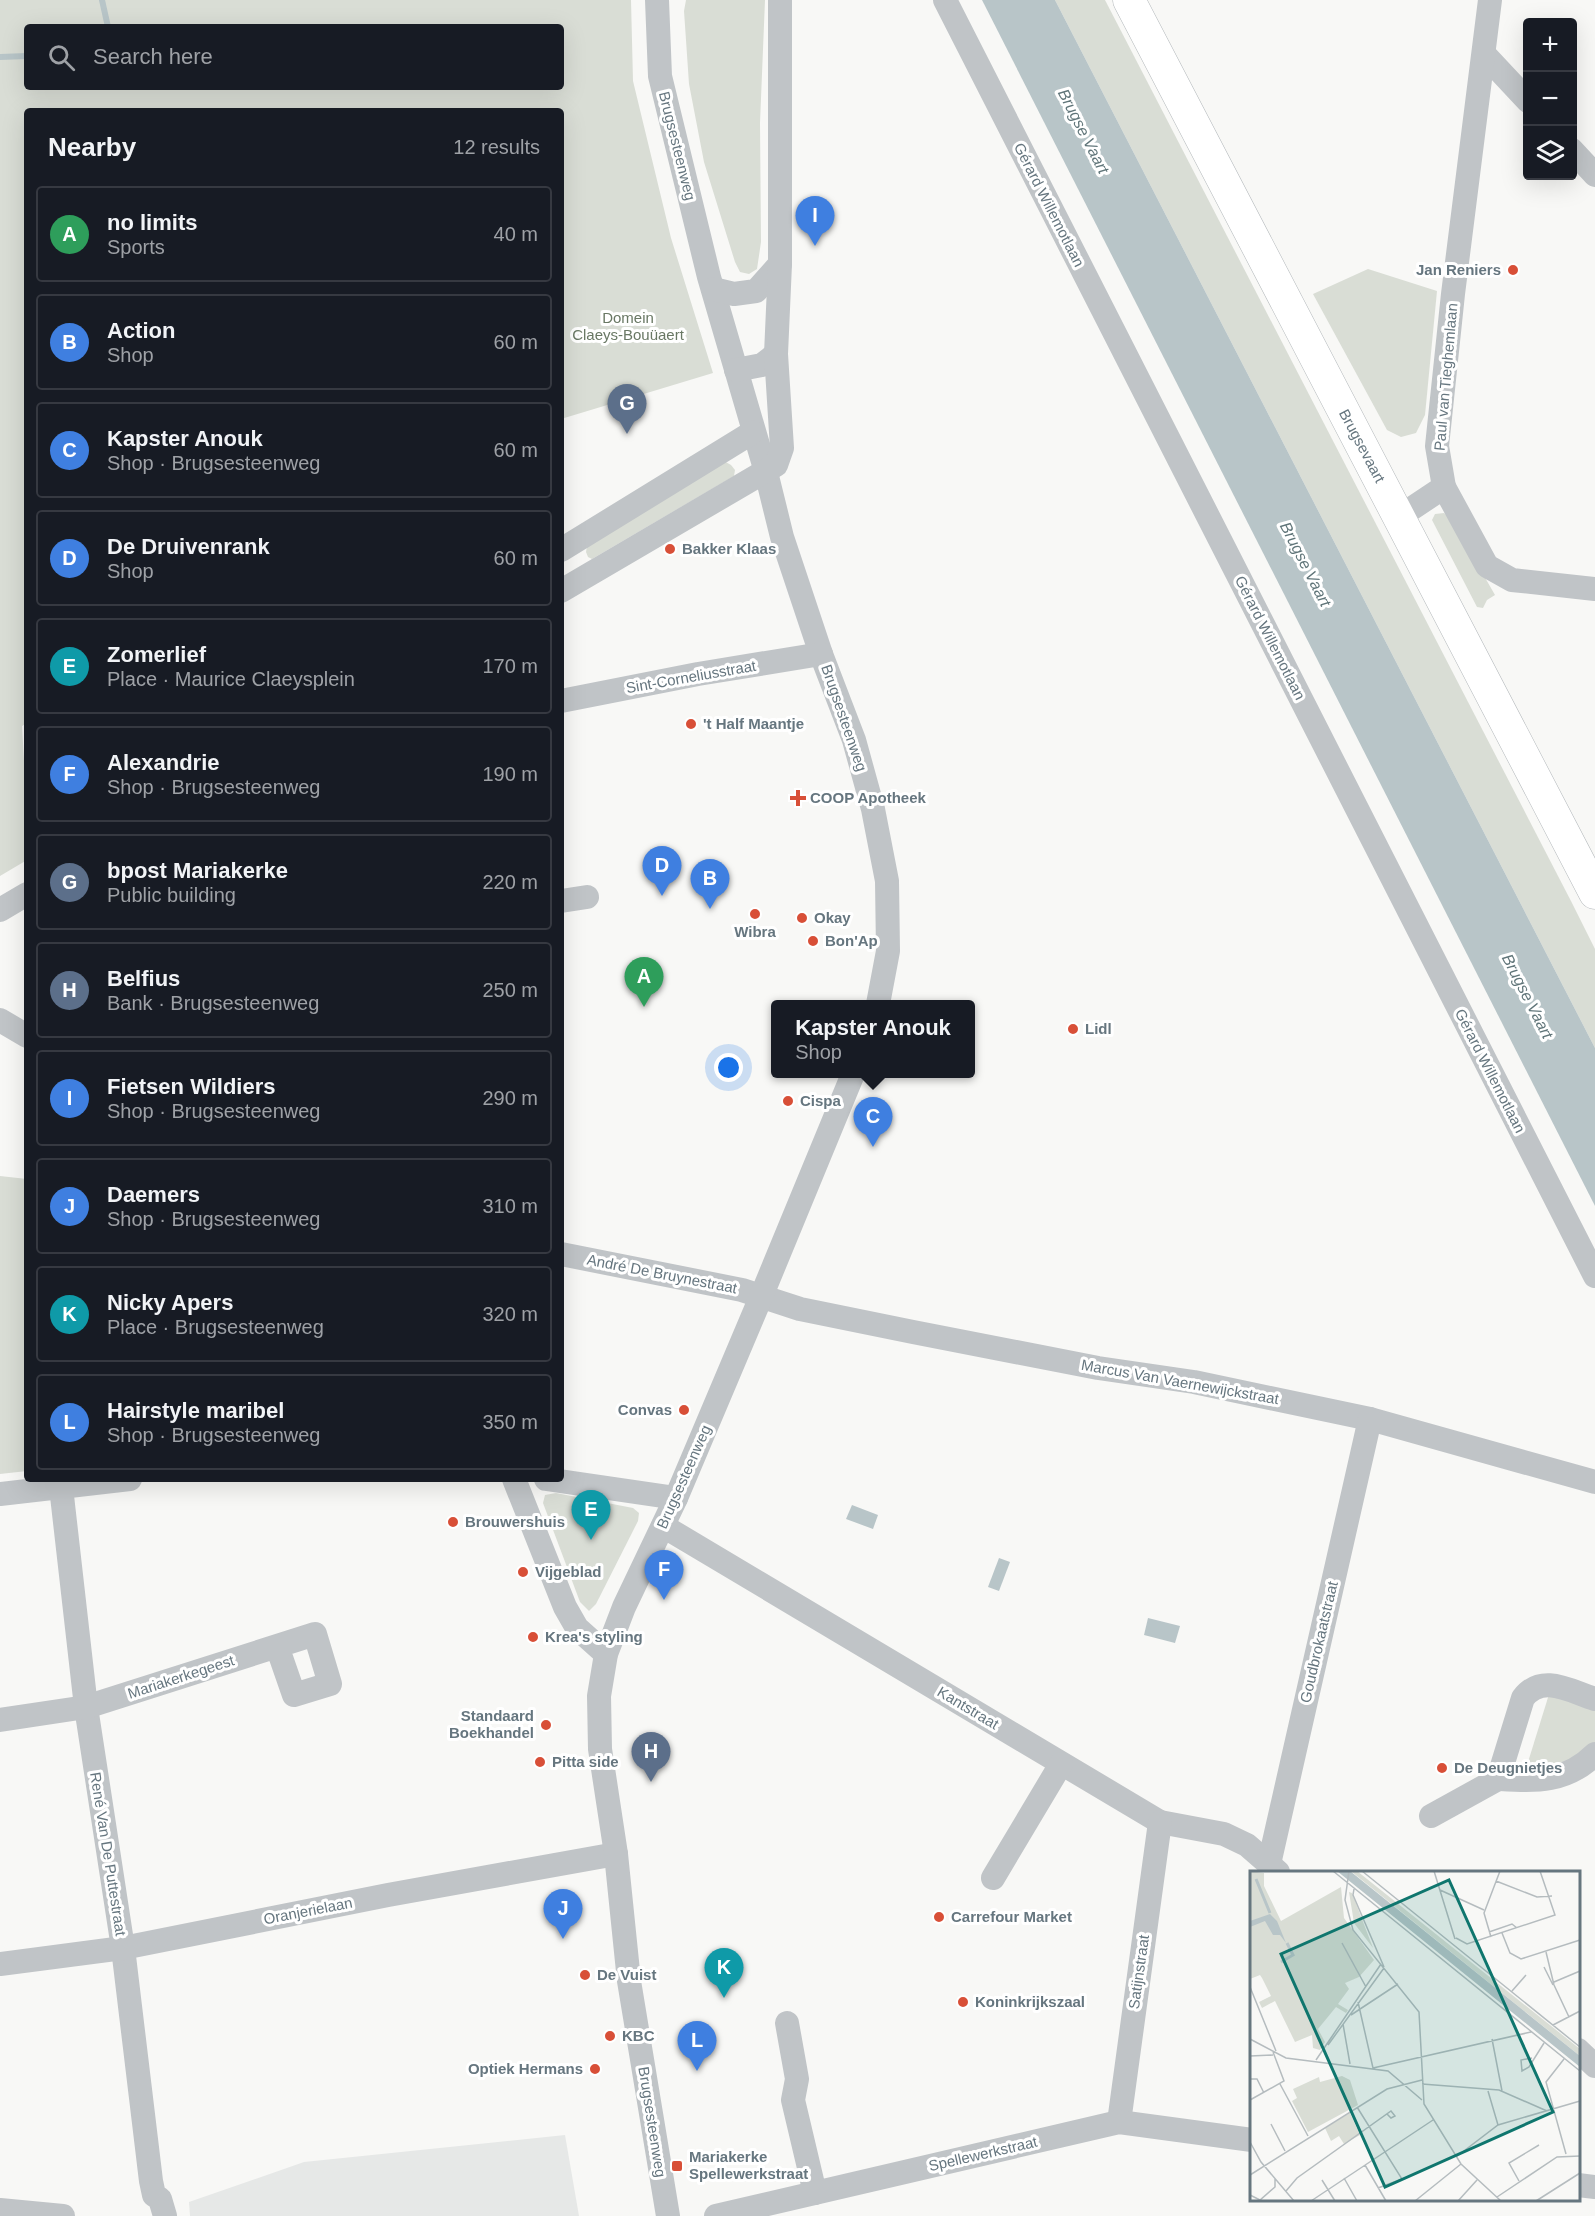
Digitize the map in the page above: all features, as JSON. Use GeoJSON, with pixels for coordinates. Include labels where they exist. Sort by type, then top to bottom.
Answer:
{"type":"FeatureCollection","features":[{"type":"Feature","properties":{"kind":"main road","name":"Brugsevaart"},"geometry":{"type":"LineString","coordinates":[[1129,0],[1595,893]]}},
{"type":"Feature","properties":{"kind":"street","name":"Brugsesteenweg"},"geometry":{"type":"LineString","coordinates":[[657,0],[660,76],[713,289],[766,472],[782,537],[821,654],[854,740],[873,809],[887,881],[888,951],[879,1000]]}},
{"type":"Feature","properties":{"kind":"street"},"geometry":{"type":"LineString","coordinates":[[564,571],[568,587],[776,465],[782,448],[776,354],[780,264],[780,0]]}},
{"type":"Feature","properties":{"kind":"street","name":"Gérard Willemotlaan"},"geometry":{"type":"LineString","coordinates":[[945,0],[1595,1276]]}},
{"type":"Feature","properties":{"kind":"street","name":"Paul van Tieghemlaan"},"geometry":{"type":"LineString","coordinates":[[1490,0],[1453,294],[1437,446],[1444,487],[1487,566],[1512,580],[1595,589]]}},
{"type":"Feature","properties":{"kind":"street"},"geometry":{"type":"LineString","coordinates":[[1484,54],[1523,97]]}},
{"type":"Feature","properties":{"kind":"street"},"geometry":{"type":"LineString","coordinates":[[1577,155],[1595,175]]}},
{"type":"Feature","properties":{"kind":"street"},"geometry":{"type":"LineString","coordinates":[[713,289],[734,294],[756,291],[780,264]]}},
{"type":"Feature","properties":{"kind":"street"},"geometry":{"type":"LineString","coordinates":[[736,370],[762,365],[776,354]]}},
{"type":"Feature","properties":{"kind":"street"},"geometry":{"type":"LineString","coordinates":[[564,548],[753,432]]}},
{"type":"Feature","properties":{"kind":"street"},"geometry":{"type":"LineString","coordinates":[[1400,517],[1444,487]]}},
{"type":"Feature","properties":{"kind":"street","name":"Sint-Corneliusstraat"},"geometry":{"type":"LineString","coordinates":[[564,699],[821,654]]}},
{"type":"Feature","properties":{"kind":"street"},"geometry":{"type":"LineString","coordinates":[[0,910],[24,896]]}},
{"type":"Feature","properties":{"kind":"street"},"geometry":{"type":"LineString","coordinates":[[564,901],[587,897]]}},
{"type":"Feature","properties":{"kind":"street"},"geometry":{"type":"LineString","coordinates":[[0,1020],[24,1034]]}},
{"type":"Feature","properties":{"kind":"street","name":"Brugsesteenweg"},"geometry":{"type":"LineString","coordinates":[[668,2216],[629,1981],[616,1854],[600,1749],[599,1696],[606,1654],[624,1607],[676,1498],[851,1078]]}},
{"type":"Feature","properties":{"kind":"street","name":"André De Bruynestraat"},"geometry":{"type":"LineString","coordinates":[[564,1255],[742,1290],[761,1297]]}},
{"type":"Feature","properties":{"kind":"street","name":"Marcus Van Vaernewijckstraat"},"geometry":{"type":"LineString","coordinates":[[761,1297],[800,1309],[913,1332],[1098,1368],[1194,1382],[1370,1419],[1595,1482]]}},
{"type":"Feature","properties":{"kind":"street","name":"Goudbrokaatstraat"},"geometry":{"type":"LineString","coordinates":[[1273,1868],[1370,1419]]}},
{"type":"Feature","properties":{"kind":"street"},"geometry":{"type":"LineString","coordinates":[[0,1494],[104,1482]]}},
{"type":"Feature","properties":{"kind":"street"},"geometry":{"type":"LineString","coordinates":[[515,1482],[565,1607],[577,1628],[606,1654]]}},
{"type":"Feature","properties":{"kind":"street"},"geometry":{"type":"LineString","coordinates":[[564,1482],[676,1498]]}},
{"type":"Feature","properties":{"kind":"street","name":"René Van De Puttestraat"},"geometry":{"type":"LineString","coordinates":[[61,1487],[86,1707],[123,1948],[151,2181],[154,2195],[160,2199],[165,2216]]}},
{"type":"Feature","properties":{"kind":"street","name":"Kantstraat"},"geometry":{"type":"LineString","coordinates":[[663,1526],[1160,1822],[1224,1834],[1247,1845],[1273,1868]]}},
{"type":"Feature","properties":{"kind":"street","name":"Mariakerkegeest"},"geometry":{"type":"LineString","coordinates":[[0,1720],[86,1707],[277,1646]]}},
{"type":"Feature","properties":{"kind":"street"},"geometry":{"type":"LineString","coordinates":[[1498,1779],[1523,1698],[1530,1689],[1539,1684],[1551,1684],[1595,1699]]}},
{"type":"Feature","properties":{"kind":"street"},"geometry":{"type":"LineString","coordinates":[[1431,1816],[1498,1779],[1538,1781],[1566,1773],[1595,1754]]}},
{"type":"Feature","properties":{"kind":"street"},"geometry":{"type":"LineString","coordinates":[[993,1878],[1061,1764]]}},
{"type":"Feature","properties":{"kind":"street","name":"Satijnstraat"},"geometry":{"type":"LineString","coordinates":[[1119,2122],[1160,1822]]}},
{"type":"Feature","properties":{"kind":"street","name":"Oranjerielaan"},"geometry":{"type":"LineString","coordinates":[[0,1964],[123,1948],[388,1895],[616,1854]]}},
{"type":"Feature","properties":{"kind":"street"},"geometry":{"type":"LineString","coordinates":[[787,2023],[797,2079],[793,2100],[815,2193]]}},
{"type":"Feature","properties":{"kind":"street"},"geometry":{"type":"LineString","coordinates":[[1580,2052],[1595,2066]]}},
{"type":"Feature","properties":{"kind":"street","name":"Spellewerkstraat"},"geometry":{"type":"LineString","coordinates":[[716,2216],[1119,2122],[1250,2140]]}},
{"type":"Feature","properties":{"kind":"street"},"geometry":{"type":"LineString","coordinates":[[1580,2185],[1595,2187]]}},
{"type":"Feature","properties":{"kind":"street"},"geometry":{"type":"LineString","coordinates":[[0,2210],[63,2216]]}},
{"type":"Feature","properties":{"kind":"shaded area"},"geometry":{"type":"Polygon","coordinates":[[[565,2135],[579,2216],[190,2216],[189,2202],[304,2162],[565,2135]]]}},
{"type":"Feature","properties":{"kind":"green space","name":"Domein Claeys-Bouüaert"},"geometry":{"type":"Polygon","coordinates":[[[0,0],[631,0],[633,81],[671,238],[713,373],[564,418],[564,108],[24,108],[24,725],[22,726],[24,862],[0,876],[0,0]]]}},
{"type":"Feature","properties":{"kind":"green space"},"geometry":{"type":"Polygon","coordinates":[[[686,0],[765,0],[760,123],[761,242],[757,269],[749,274],[740,272],[735,262],[704,162],[689,84],[684,11],[686,0]]]}},
{"type":"Feature","properties":{"kind":"green space"},"geometry":{"type":"Polygon","coordinates":[[[1055,0],[1105,0],[1572,903],[1595,949],[1595,1048],[1055,0]]]}},
{"type":"Feature","properties":{"kind":"green space"},"geometry":{"type":"Polygon","coordinates":[[[1368,269],[1437,291],[1425,415],[1416,433],[1401,437],[1387,430],[1313,294],[1368,269]]]}},
{"type":"Feature","properties":{"kind":"green space"},"geometry":{"type":"Polygon","coordinates":[[[724,461],[735,470],[734,476],[592,559],[588,557],[587,546],[724,461]]]}},
{"type":"Feature","properties":{"kind":"green space"},"geometry":{"type":"Polygon","coordinates":[[[1444,513],[1452,520],[1495,595],[1487,600],[1483,608],[1477,607],[1432,520],[1435,514],[1444,513]]]}},
{"type":"Feature","properties":{"kind":"green space"},"geometry":{"type":"Polygon","coordinates":[[[0,1176],[24,1179],[24,1471],[0,1474],[0,1176]]]}},
{"type":"Feature","properties":{"kind":"green space"},"geometry":{"type":"Polygon","coordinates":[[[556,1493],[633,1508],[639,1513],[638,1521],[596,1604],[589,1611],[580,1602],[543,1503],[545,1495],[556,1493]]]}},
{"type":"Feature","properties":{"kind":"green space"},"geometry":{"type":"Polygon","coordinates":[[[1550,1691],[1595,1706],[1595,1746],[1564,1767],[1524,1775],[1550,1691]]]}},
{"type":"Feature","properties":{"kind":"water","name":"Brugse Vaart"},"geometry":{"type":"Polygon","coordinates":[[[982,0],[1055,0],[1595,1048],[1595,1206],[982,0]]]}},
{"type":"Feature","properties":{"kind":"water"},"geometry":{"type":"Polygon","coordinates":[[[852,1505],[878,1515],[873,1529],[846,1519],[852,1505]]]}},
{"type":"Feature","properties":{"kind":"water"},"geometry":{"type":"Polygon","coordinates":[[[999,1558],[1010,1562],[999,1591],[988,1587],[999,1558]]]}},
{"type":"Feature","properties":{"kind":"water"},"geometry":{"type":"Polygon","coordinates":[[[1148,1618],[1180,1626],[1175,1643],[1144,1635],[1148,1618]]]}},
{"type":"Feature","properties":{"kind":"waterway"},"geometry":{"type":"LineString","coordinates":[[102,0],[107,24]]}},
{"type":"Feature","properties":{"kind":"waterway"},"geometry":{"type":"LineString","coordinates":[[0,57],[24,56]]}},
{"type":"Feature","properties":{"kind":"place","name":"Fietsen Wildiers"},"geometry":{"type":"Point","coordinates":[815,246]}},
{"type":"Feature","properties":{"kind":"place","name":"Jan Reniers"},"geometry":{"type":"Point","coordinates":[1513,270]}},
{"type":"Feature","properties":{"kind":"place","name":"bpost Mariakerke"},"geometry":{"type":"Point","coordinates":[627,434]}},
{"type":"Feature","properties":{"kind":"place","name":"Bakker Klaas"},"geometry":{"type":"Point","coordinates":[670,549]}},
{"type":"Feature","properties":{"kind":"place","name":"'t Half Maantje"},"geometry":{"type":"Point","coordinates":[691,724]}},
{"type":"Feature","properties":{"kind":"place","name":"COOP Apotheek"},"geometry":{"type":"Point","coordinates":[798,798]}},
{"type":"Feature","properties":{"kind":"place","name":"De Druivenrank"},"geometry":{"type":"Point","coordinates":[662,896]}},
{"type":"Feature","properties":{"kind":"place","name":"Action"},"geometry":{"type":"Point","coordinates":[710,909]}},
{"type":"Feature","properties":{"kind":"place","name":"Wibra"},"geometry":{"type":"Point","coordinates":[755,914]}},
{"type":"Feature","properties":{"kind":"place","name":"Okay"},"geometry":{"type":"Point","coordinates":[802,918]}},
{"type":"Feature","properties":{"kind":"place","name":"Bon'Ap"},"geometry":{"type":"Point","coordinates":[813,941]}},
{"type":"Feature","properties":{"kind":"place","name":"no limits"},"geometry":{"type":"Point","coordinates":[644,1007]}},
{"type":"Feature","properties":{"kind":"place","name":"Lidl"},"geometry":{"type":"Point","coordinates":[1073,1029]}},
{"type":"Feature","properties":{"kind":"place","name":"Cispa"},"geometry":{"type":"Point","coordinates":[788,1101]}},
{"type":"Feature","properties":{"kind":"place","name":"Kapster Anouk"},"geometry":{"type":"Point","coordinates":[873,1147]}},
{"type":"Feature","properties":{"kind":"place","name":"Convas"},"geometry":{"type":"Point","coordinates":[684,1410]}},
{"type":"Feature","properties":{"kind":"place","name":"Brouwershuis"},"geometry":{"type":"Point","coordinates":[453,1522]}},
{"type":"Feature","properties":{"kind":"place","name":"Zomerlief"},"geometry":{"type":"Point","coordinates":[591,1540]}},
{"type":"Feature","properties":{"kind":"place","name":"Vijgeblad"},"geometry":{"type":"Point","coordinates":[523,1572]}},
{"type":"Feature","properties":{"kind":"place","name":"Alexandrie"},"geometry":{"type":"Point","coordinates":[664,1600]}},
{"type":"Feature","properties":{"kind":"place","name":"Krea's styling"},"geometry":{"type":"Point","coordinates":[533,1637]}},
{"type":"Feature","properties":{"kind":"place","name":"Standaard Boekhandel"},"geometry":{"type":"Point","coordinates":[546,1725]}},
{"type":"Feature","properties":{"kind":"place","name":"Pitta side"},"geometry":{"type":"Point","coordinates":[540,1762]}},
{"type":"Feature","properties":{"kind":"place","name":"De Deugnietjes"},"geometry":{"type":"Point","coordinates":[1442,1768]}},
{"type":"Feature","properties":{"kind":"place","name":"Belfius"},"geometry":{"type":"Point","coordinates":[651,1782]}},
{"type":"Feature","properties":{"kind":"place","name":"Carrefour Market"},"geometry":{"type":"Point","coordinates":[939,1917]}},
{"type":"Feature","properties":{"kind":"place","name":"Daemers"},"geometry":{"type":"Point","coordinates":[563,1939]}},
{"type":"Feature","properties":{"kind":"place","name":"De Vuist"},"geometry":{"type":"Point","coordinates":[585,1975]}},
{"type":"Feature","properties":{"kind":"place","name":"Nicky Apers"},"geometry":{"type":"Point","coordinates":[724,1998]}},
{"type":"Feature","properties":{"kind":"place","name":"Koninkrijkszaal"},"geometry":{"type":"Point","coordinates":[963,2002]}},
{"type":"Feature","properties":{"kind":"place","name":"KBC"},"geometry":{"type":"Point","coordinates":[610,2036]}},
{"type":"Feature","properties":{"kind":"place","name":"Optiek Hermans"},"geometry":{"type":"Point","coordinates":[595,2069]}},
{"type":"Feature","properties":{"kind":"place","name":"Hairstyle maribel"},"geometry":{"type":"Point","coordinates":[697,2071]}},
{"type":"Feature","properties":{"kind":"place","name":"Mariakerke Spellewerkstraat"},"geometry":{"type":"Point","coordinates":[677,2166]}}]}
